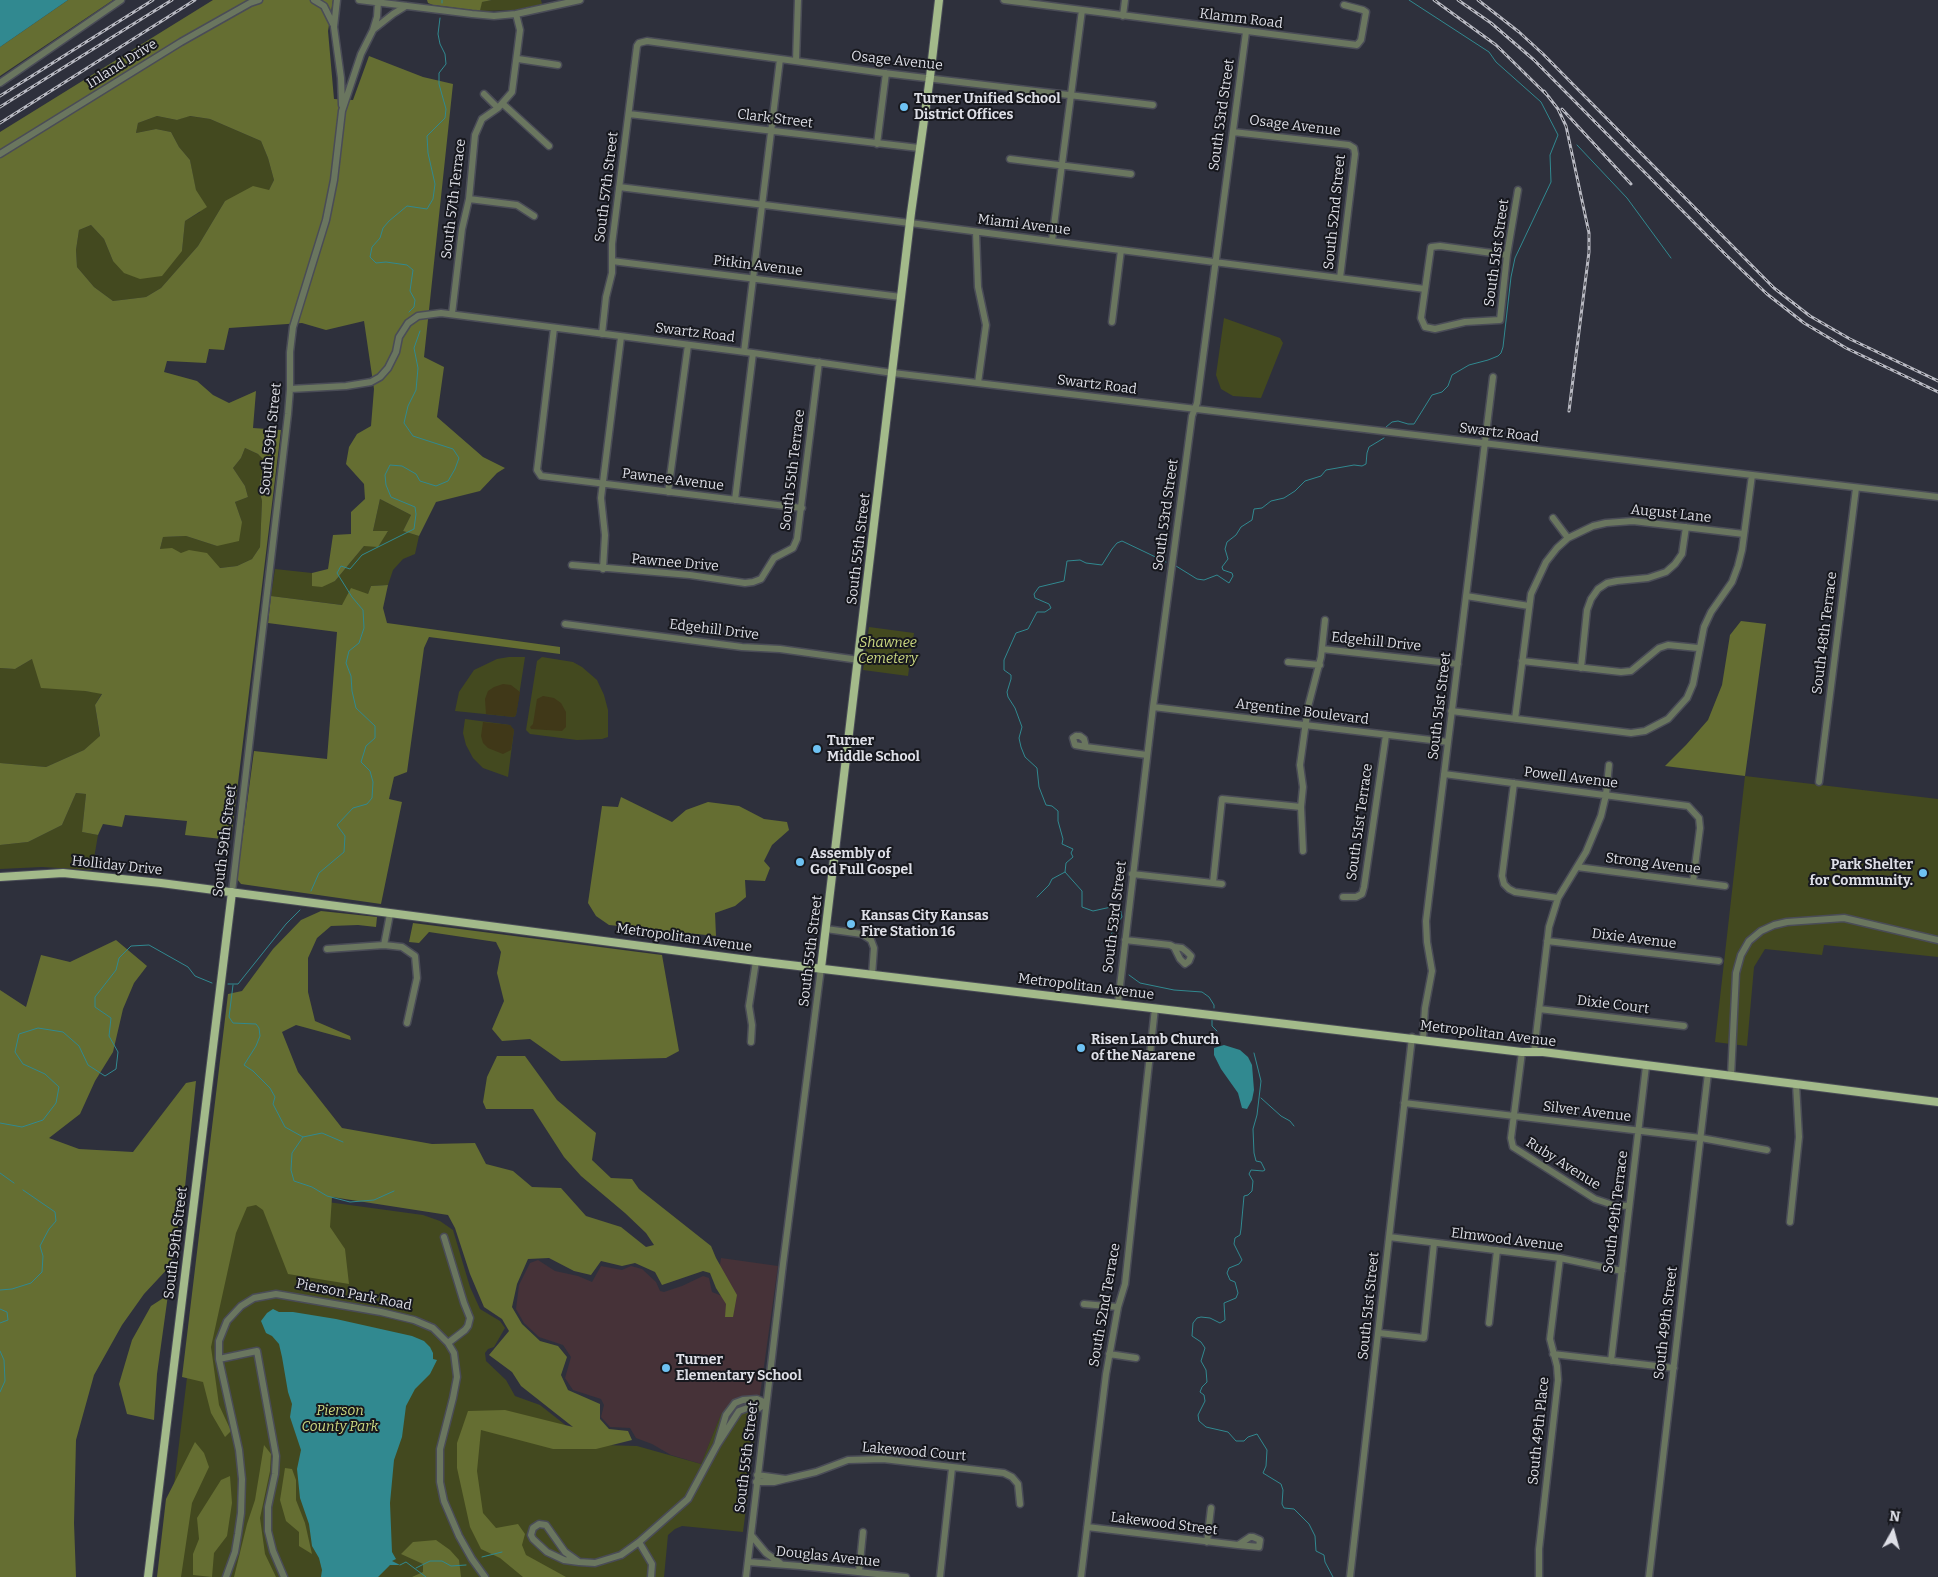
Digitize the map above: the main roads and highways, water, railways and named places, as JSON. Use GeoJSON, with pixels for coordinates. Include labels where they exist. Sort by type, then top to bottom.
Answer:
{"type":"FeatureCollection","features":[{"type":"Feature","properties":{"kind":"main road","name":"South 55th Street"},"geometry":{"type":"LineString","coordinates":[[821,968],[919,148],[939,0]]}},
{"type":"Feature","properties":{"kind":"main road","name":"Holliday Drive"},"geometry":{"type":"LineString","coordinates":[[0,877],[63,873],[81,874],[232,892]]}},
{"type":"Feature","properties":{"kind":"main road","name":"Metropolitan Avenue"},"geometry":{"type":"LineString","coordinates":[[232,892],[756,961],[1412,1037],[1938,1102]]}},
{"type":"Feature","properties":{"kind":"main road","name":"South 59th Street"},"geometry":{"type":"LineString","coordinates":[[148,1577],[232,892]]}},
{"type":"Feature","properties":{"kind":"water"},"geometry":{"type":"Polygon","coordinates":[[[0,0],[68,0],[0,47],[0,0]]]}},
{"type":"Feature","properties":{"kind":"water"},"geometry":{"type":"Polygon","coordinates":[[[1224,1045],[1240,1050],[1248,1057],[1252,1065],[1254,1090],[1252,1100],[1247,1109],[1242,1108],[1238,1093],[1221,1069],[1214,1055],[1214,1048],[1224,1045]]]}},
{"type":"Feature","properties":{"kind":"water"},"geometry":{"type":"Polygon","coordinates":[[[273,1309],[279,1312],[293,1312],[336,1319],[412,1336],[424,1341],[433,1353],[433,1359],[437,1360],[430,1374],[415,1389],[406,1406],[402,1437],[394,1460],[390,1503],[392,1552],[396,1559],[392,1561],[400,1565],[390,1565],[378,1577],[321,1577],[322,1570],[319,1558],[312,1546],[309,1524],[300,1498],[297,1469],[301,1450],[290,1417],[292,1404],[279,1344],[272,1336],[266,1333],[261,1321],[273,1309]]]}},
{"type":"Feature","properties":{"kind":"waterway"},"geometry":{"type":"LineString","coordinates":[[1386,427],[1392,422],[1398,421],[1414,424],[1432,395],[1442,392],[1448,386],[1452,375],[1469,365],[1488,360],[1501,353],[1515,258],[1551,182],[1550,155],[1558,135],[1541,102],[1496,62],[1489,52],[1409,0]]}},
{"type":"Feature","properties":{"kind":"waterway"},"geometry":{"type":"LineString","coordinates":[[409,312],[414,307],[415,300],[410,291],[413,270],[407,265],[386,262],[376,263],[370,257],[372,247],[380,238],[383,228],[389,221],[407,206],[427,209],[433,199],[435,184],[428,153],[427,136],[445,118],[446,109],[439,84],[439,73],[446,64],[445,54],[438,34],[440,18]]}},
{"type":"Feature","properties":{"kind":"waterway"},"geometry":{"type":"LineString","coordinates":[[1577,145],[1627,198],[1671,258]]}},
{"type":"Feature","properties":{"kind":"waterway"},"geometry":{"type":"LineString","coordinates":[[311,891],[319,873],[344,852],[345,836],[337,825],[353,808],[367,804],[372,798],[373,782],[370,771],[361,762],[366,746],[375,738],[375,726],[356,708],[351,676],[346,663],[349,651],[359,643],[364,628],[363,610],[352,597],[337,573],[341,566],[350,569],[362,555],[414,529],[415,507],[391,497],[386,485],[385,475],[390,465],[402,466],[416,474],[420,481],[436,486],[448,481],[459,458],[453,449],[413,436],[404,423],[408,406],[416,390],[418,368],[414,348],[420,331]]}},
{"type":"Feature","properties":{"kind":"waterway"},"geometry":{"type":"LineString","coordinates":[[1176,566],[1197,579],[1204,580],[1217,575],[1229,583],[1233,576],[1232,573],[1223,570],[1222,567],[1228,559],[1225,549],[1227,542],[1236,535],[1241,527],[1252,520],[1254,509],[1262,508],[1271,501],[1284,498],[1305,481],[1321,476],[1326,470],[1366,464],[1369,447],[1384,438]]}},
{"type":"Feature","properties":{"kind":"waterway"},"geometry":{"type":"LineString","coordinates":[[1115,956],[1110,945],[1110,937],[1122,917],[1120,908],[1111,907],[1093,911],[1082,907],[1082,891],[1065,872],[1066,863],[1073,857],[1071,853],[1073,849],[1062,844],[1063,839],[1058,821],[1058,811],[1052,806],[1046,805],[1039,787],[1037,768],[1025,757],[1021,747],[1019,738],[1022,727],[1015,708],[1008,697],[1007,692],[1011,675],[1004,670],[1004,660],[1016,633],[1028,629],[1037,612],[1045,612],[1051,608],[1049,604],[1035,598],[1034,594],[1039,587],[1064,581],[1067,561],[1080,560],[1086,563],[1102,565],[1112,549],[1117,543],[1122,541],[1166,562]]}},
{"type":"Feature","properties":{"kind":"waterway"},"geometry":{"type":"LineString","coordinates":[[1037,897],[1049,885],[1052,879],[1065,872]]}},
{"type":"Feature","properties":{"kind":"waterway"},"geometry":{"type":"LineString","coordinates":[[228,984],[238,984],[286,924],[300,910]]}},
{"type":"Feature","properties":{"kind":"waterway"},"geometry":{"type":"LineString","coordinates":[[0,1123],[22,1127],[43,1120],[56,1103],[59,1087],[45,1074],[23,1064],[15,1052],[19,1034],[38,1028],[63,1032],[79,1046],[88,1065],[105,1076],[116,1069],[118,1052],[109,1036],[111,1018],[95,1007],[95,997],[116,970],[119,958],[131,946],[149,945],[188,967],[195,976],[212,983]]}},
{"type":"Feature","properties":{"kind":"waterway"},"geometry":{"type":"LineString","coordinates":[[1129,975],[1140,983],[1174,990],[1202,992],[1209,997],[1214,1008]]}},
{"type":"Feature","properties":{"kind":"waterway"},"geometry":{"type":"LineString","coordinates":[[233,985],[229,1017],[233,1023],[256,1024],[259,1028],[260,1036],[256,1046],[244,1065],[270,1088],[275,1097],[273,1104],[285,1127],[303,1137],[322,1133],[343,1142]]}},
{"type":"Feature","properties":{"kind":"waterway"},"geometry":{"type":"LineString","coordinates":[[1212,1019],[1212,1026],[1217,1031]]}},
{"type":"Feature","properties":{"kind":"waterway"},"geometry":{"type":"LineString","coordinates":[[1254,1053],[1261,1081],[1257,1115],[1253,1129],[1254,1153],[1256,1161],[1261,1162],[1265,1170],[1251,1170],[1249,1174],[1253,1181],[1252,1191],[1244,1196],[1240,1235],[1235,1238],[1234,1244],[1242,1260],[1239,1264],[1229,1268],[1227,1273],[1230,1280],[1235,1282],[1238,1293],[1236,1298],[1224,1303],[1225,1320],[1220,1323],[1210,1318],[1201,1317],[1197,1318],[1193,1323],[1192,1336],[1201,1342],[1205,1348],[1201,1361],[1206,1370],[1207,1382],[1200,1392],[1204,1395],[1205,1401],[1198,1415],[1199,1421],[1206,1427],[1228,1432],[1236,1441],[1244,1441],[1248,1437],[1257,1434],[1267,1450],[1266,1466],[1263,1473],[1281,1484],[1284,1508],[1294,1509],[1309,1524],[1315,1536],[1316,1551],[1324,1555],[1325,1562],[1333,1577]]}},
{"type":"Feature","properties":{"kind":"waterway"},"geometry":{"type":"LineString","coordinates":[[1261,1098],[1294,1126]]}},
{"type":"Feature","properties":{"kind":"waterway"},"geometry":{"type":"LineString","coordinates":[[303,1137],[292,1153],[291,1170],[294,1181],[312,1187],[327,1196],[350,1202],[374,1200],[394,1191]]}},
{"type":"Feature","properties":{"kind":"waterway"},"geometry":{"type":"LineString","coordinates":[[0,1173],[14,1183]]}},
{"type":"Feature","properties":{"kind":"waterway"},"geometry":{"type":"LineString","coordinates":[[0,1290],[12,1289],[31,1283],[42,1272],[43,1256],[40,1246],[49,1229],[56,1221],[55,1212],[23,1190]]}},
{"type":"Feature","properties":{"kind":"waterway"},"geometry":{"type":"LineString","coordinates":[[0,1309],[7,1312],[8,1320],[0,1323]]}},
{"type":"Feature","properties":{"kind":"waterway"},"geometry":{"type":"LineString","coordinates":[[0,1351],[4,1360],[5,1381],[0,1392]]}},
{"type":"Feature","properties":{"kind":"waterway"},"geometry":{"type":"LineString","coordinates":[[482,1557],[502,1552]]}},
{"type":"Feature","properties":{"kind":"waterway"},"geometry":{"type":"LineString","coordinates":[[416,1568],[430,1561],[442,1561],[451,1566],[466,1565]]}},
{"type":"Feature","properties":{"kind":"waterway"},"geometry":{"type":"LineString","coordinates":[[400,1565],[406,1562],[426,1577]]}},
{"type":"Feature","properties":{"kind":"railway"},"geometry":{"type":"LineString","coordinates":[[0,96],[153,0]]}},
{"type":"Feature","properties":{"kind":"railway"},"geometry":{"type":"LineString","coordinates":[[0,107],[172,0]]}},
{"type":"Feature","properties":{"kind":"railway"},"geometry":{"type":"LineString","coordinates":[[0,123],[195,0]]}},
{"type":"Feature","properties":{"kind":"railway"},"geometry":{"type":"LineString","coordinates":[[1434,0],[1496,45],[1549,97]]}},
{"type":"Feature","properties":{"kind":"railway"},"geometry":{"type":"LineString","coordinates":[[1458,0],[1491,23],[1534,60],[1726,255],[1767,294],[1804,323],[1846,348],[1938,392]]}},
{"type":"Feature","properties":{"kind":"railway"},"geometry":{"type":"LineString","coordinates":[[1478,0],[1519,32],[1543,54],[1774,288],[1810,316],[1850,339],[1938,381]]}},
{"type":"Feature","properties":{"kind":"railway"},"geometry":{"type":"LineString","coordinates":[[1544,91],[1558,109],[1566,126],[1589,233],[1589,252],[1569,411]]}},
{"type":"Feature","properties":{"kind":"railway"},"geometry":{"type":"LineString","coordinates":[[1562,109],[1631,184]]}},
{"type":"Feature","properties":{"kind":"place","name":"Turner Unified School District Offices"},"geometry":{"type":"Point","coordinates":[904,107]}},
{"type":"Feature","properties":{"kind":"place","name":"Turner Middle School"},"geometry":{"type":"Point","coordinates":[817,749]}},
{"type":"Feature","properties":{"kind":"place","name":"Assembly of God Full Gospel"},"geometry":{"type":"Point","coordinates":[800,862]}},
{"type":"Feature","properties":{"kind":"place","name":"Park Shelter for Community."},"geometry":{"type":"Point","coordinates":[1923,873]}},
{"type":"Feature","properties":{"kind":"place","name":"Kansas City Kansas Fire Station 16"},"geometry":{"type":"Point","coordinates":[851,924]}},
{"type":"Feature","properties":{"kind":"place","name":"Risen Lamb Church of the Nazarene"},"geometry":{"type":"Point","coordinates":[1081,1048]}},
{"type":"Feature","properties":{"kind":"place","name":"Turner Elementary School"},"geometry":{"type":"Point","coordinates":[666,1368]}},
{"type":"Feature","properties":{"kind":"park label","name":"Shawnee Cemetery"},"geometry":{"type":"Point","coordinates":[888,652]}},
{"type":"Feature","properties":{"kind":"park label","name":"Pierson County Park"},"geometry":{"type":"Point","coordinates":[340,1419]}}]}
